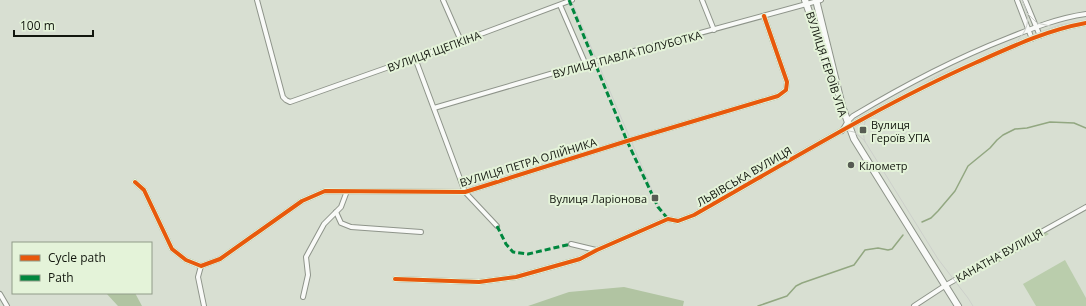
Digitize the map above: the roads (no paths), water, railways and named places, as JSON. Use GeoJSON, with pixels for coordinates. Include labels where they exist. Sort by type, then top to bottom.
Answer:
{"type":"FeatureCollection","features":[{"type":"Feature","properties":{"kind":"street","name":"ВУЛИЦЯ ЩЕПКІНА"},"geometry":{"type":"LineString","coordinates":[[257,0],[283,97],[290,102],[572,0]]}},
{"type":"Feature","properties":{"kind":"street"},"geometry":{"type":"LineString","coordinates":[[443,0],[460,41]]}},
{"type":"Feature","properties":{"kind":"street"},"geometry":{"type":"LineString","coordinates":[[702,0],[714,30]]}},
{"type":"Feature","properties":{"kind":"street","name":"ВУЛИЦЯ ПАВЛА ПОЛУБОТКА"},"geometry":{"type":"LineString","coordinates":[[434,108],[764,16],[806,2],[818,0]]}},
{"type":"Feature","properties":{"kind":"street","name":"ВУЛИЦЯ ГЕРОЇВ УПА"},"geometry":{"type":"LineString","coordinates":[[818,0],[835,78],[849,126]]}},
{"type":"Feature","properties":{"kind":"street"},"geometry":{"type":"LineString","coordinates":[[1017,0],[1032,39]]}},
{"type":"Feature","properties":{"kind":"street"},"geometry":{"type":"LineString","coordinates":[[1025,0],[1040,36]]}},
{"type":"Feature","properties":{"kind":"street","name":"ВУЛИЦЯ ГЕРОЇВ УПА"},"geometry":{"type":"LineString","coordinates":[[806,2],[849,126]]}},
{"type":"Feature","properties":{"kind":"street"},"geometry":{"type":"LineString","coordinates":[[560,5],[586,65]]}},
{"type":"Feature","properties":{"kind":"street","name":"ЛЬВІВСЬКА ВУЛИЦЯ"},"geometry":{"type":"LineString","coordinates":[[395,280],[479,282],[516,277],[580,259],[668,219],[678,221],[694,215],[842,131],[849,126],[858,113],[933,71],[985,47],[1036,27],[1056,20],[1086,14]]}},
{"type":"Feature","properties":{"kind":"street","name":"ВУЛИЦЯ ПЕТРА ОЛІЙНИКА"},"geometry":{"type":"LineString","coordinates":[[201,266],[220,260],[302,201],[325,191],[465,192],[627,141],[778,96],[786,90],[787,82],[764,16]]}},
{"type":"Feature","properties":{"kind":"street"},"geometry":{"type":"LineString","coordinates":[[958,306],[946,284],[854,138],[849,126],[936,80],[1040,36],[1060,29],[1086,24]]}},
{"type":"Feature","properties":{"kind":"street"},"geometry":{"type":"LineString","coordinates":[[415,58],[465,192],[497,226]]}},
{"type":"Feature","properties":{"kind":"street"},"geometry":{"type":"LineString","coordinates":[[135,182],[144,190],[172,249],[186,260],[201,266],[198,277],[204,306]]}},
{"type":"Feature","properties":{"kind":"street"},"geometry":{"type":"LineString","coordinates":[[303,297],[308,275],[306,257],[324,224],[340,207],[347,191]]}},
{"type":"Feature","properties":{"kind":"street","name":"КАНАТНА ВУЛИЦЯ"},"geometry":{"type":"LineString","coordinates":[[914,306],[946,284],[1086,207]]}},
{"type":"Feature","properties":{"kind":"street"},"geometry":{"type":"LineString","coordinates":[[336,212],[341,223],[351,227],[421,232]]}},
{"type":"Feature","properties":{"kind":"street"},"geometry":{"type":"LineString","coordinates":[[571,244],[597,250]]}},
{"type":"Feature","properties":{"kind":"street"},"geometry":{"type":"LineString","coordinates":[[0,294],[7,306]]}},
{"type":"Feature","properties":{"kind":"waterway"},"geometry":{"type":"LineString","coordinates":[[922,222],[931,218],[955,191],[968,166],[1003,135],[1015,129],[1027,128],[1050,122],[1074,123],[1086,128]]}},
{"type":"Feature","properties":{"kind":"waterway"},"geometry":{"type":"LineString","coordinates":[[758,306],[787,296],[796,286],[802,283],[854,265],[865,250],[878,248],[888,250],[892,249],[903,235]]}},
{"type":"Feature","properties":{"kind":"tram line"},"geometry":{"type":"LineString","coordinates":[[571,0],[658,204],[665,214],[673,218],[687,216],[693,213],[937,76],[1059,25],[1086,20]]}},
{"type":"Feature","properties":{"kind":"tram line"},"geometry":{"type":"LineString","coordinates":[[1018,40],[1025,30],[1028,21],[1022,0]]}},
{"type":"Feature","properties":{"kind":"tram line"},"geometry":{"type":"LineString","coordinates":[[1027,13],[1037,23],[1050,26]]}},
{"type":"Feature","properties":{"kind":"tram line"},"geometry":{"type":"LineString","coordinates":[[865,142],[864,127],[870,113]]}},
{"type":"Feature","properties":{"kind":"tram line"},"geometry":{"type":"LineString","coordinates":[[840,129],[854,132],[864,140],[938,259],[973,306]]}},
{"type":"Feature","properties":{"kind":"place","name":"Вулиця Героїв УПА"},"geometry":{"type":"Point","coordinates":[863,130]}},
{"type":"Feature","properties":{"kind":"place","name":"Кілометр"},"geometry":{"type":"Point","coordinates":[851,165]}},
{"type":"Feature","properties":{"kind":"place","name":"Вулиця Ларіонова"},"geometry":{"type":"Point","coordinates":[655,198]}}]}
